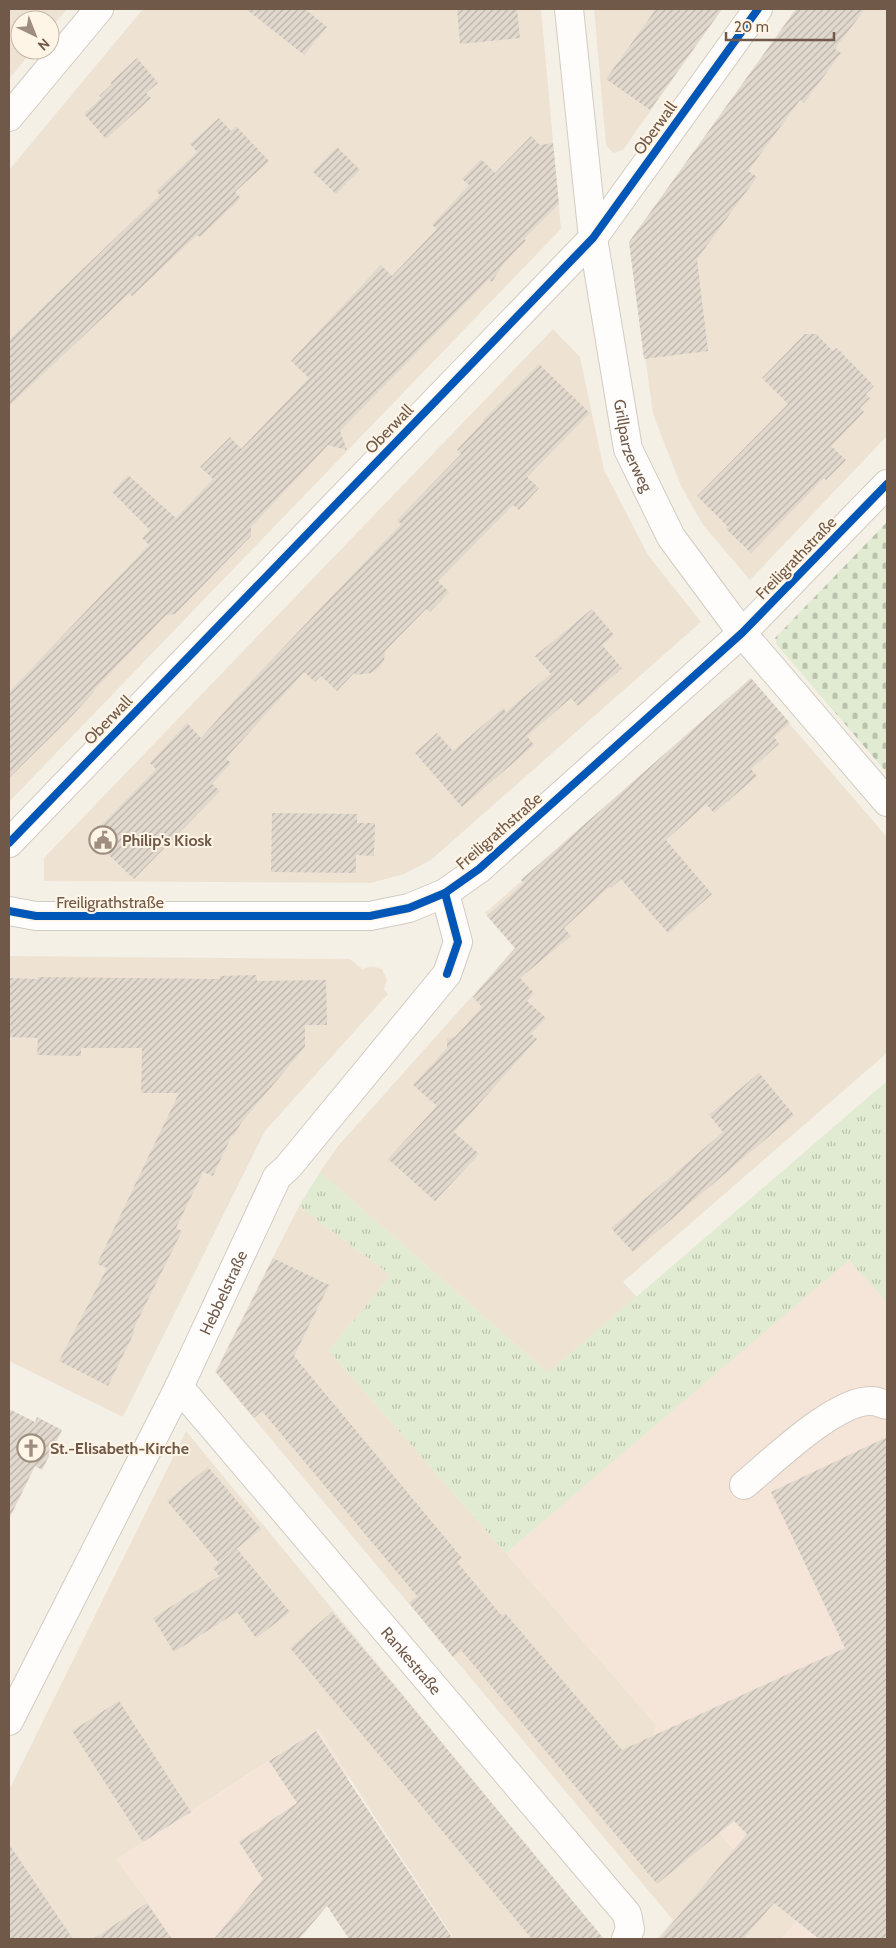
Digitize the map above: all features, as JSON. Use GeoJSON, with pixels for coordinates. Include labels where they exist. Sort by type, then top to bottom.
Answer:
{"type":"FeatureCollection","features":[{"type":"Feature","properties":{"kind":"street"},"geometry":{"type":"LineString","coordinates":[[9,117],[99,9]]}},
{"type":"Feature","properties":{"kind":"street","name":"Grillparzerweg"},"geometry":{"type":"LineString","coordinates":[[569,9],[593,238],[628,449],[670,537],[742,633],[887,802]]}},
{"type":"Feature","properties":{"kind":"street","name":"Oberwall"},"geometry":{"type":"LineString","coordinates":[[9,843],[593,238],[758,9]]}},
{"type":"Feature","properties":{"kind":"street","name":"Freiligrathstraße"},"geometry":{"type":"LineString","coordinates":[[9,911],[36,916],[370,916],[409,908],[445,893],[478,869],[742,633],[887,484]]}},
{"type":"Feature","properties":{"kind":"street","name":"Hebbelstraße"},"geometry":{"type":"LineString","coordinates":[[9,1721],[179,1387],[277,1177],[288,1167],[447,974],[458,942],[445,893]]}},
{"type":"Feature","properties":{"kind":"street","name":"Rankestraße"},"geometry":{"type":"LineString","coordinates":[[179,1387],[627,1914],[630,1929],[626,1939]]}},
{"type":"Feature","properties":{"kind":"street"},"geometry":{"type":"LineString","coordinates":[[744,1485],[819,1423],[848,1406],[872,1401],[887,1405]]}},
{"type":"Feature","properties":{"kind":"shaded area"},"geometry":{"type":"Polygon","coordinates":[[[9,9],[67,9],[60,17],[60,10],[10,10],[10,60],[25,60],[9,79],[9,9]]]}},
{"type":"Feature","properties":{"kind":"shaded area"},"geometry":{"type":"Polygon","coordinates":[[[143,9],[541,9],[561,229],[9,802],[9,170],[143,9]]]}},
{"type":"Feature","properties":{"kind":"shaded area"},"geometry":{"type":"Polygon","coordinates":[[[594,9],[722,9],[623,150],[613,153],[606,145],[594,9]]]}},
{"type":"Feature","properties":{"kind":"shaded area"},"geometry":{"type":"Polygon","coordinates":[[[796,9],[887,9],[887,436],[750,580],[703,525],[681,486],[653,414],[629,242],[796,9]]]}},
{"type":"Feature","properties":{"kind":"shaded area"},"geometry":{"type":"Polygon","coordinates":[[[553,329],[580,357],[604,470],[648,555],[701,622],[431,860],[404,874],[371,883],[44,881],[44,858],[553,329]]]}},
{"type":"Feature","properties":{"kind":"shaded area"},"geometry":{"type":"Polygon","coordinates":[[[751,679],[887,837],[887,1053],[623,1282],[637,1297],[548,1373],[320,1172],[338,1146],[515,948],[485,913],[751,679]]]}},
{"type":"Feature","properties":{"kind":"shaded area"},"geometry":{"type":"Polygon","coordinates":[[[9,956],[350,959],[362,969],[372,966],[382,969],[387,980],[384,989],[388,994],[265,1131],[123,1417],[9,1361],[9,956]]]}},
{"type":"Feature","properties":{"kind":"shaded area"},"geometry":{"type":"Polygon","coordinates":[[[299,1206],[391,1275],[329,1351],[655,1723],[654,1759],[797,1921],[781,1939],[657,1939],[673,1920],[215,1372],[299,1206]]]}},
{"type":"Feature","properties":{"kind":"shaded area"},"geometry":{"type":"Polygon","coordinates":[[[849,1259],[887,1302],[887,1939],[781,1939],[797,1920],[654,1759],[655,1723],[506,1553],[849,1259]]]}},
{"type":"Feature","properties":{"kind":"shaded area"},"geometry":{"type":"Polygon","coordinates":[[[186,1431],[598,1932],[589,1939],[454,1939],[318,1729],[117,1859],[148,1902],[93,1939],[9,1939],[9,1790],[186,1431]]]}},
{"type":"Feature","properties":{"kind":"shaded area"},"geometry":{"type":"Polygon","coordinates":[[[319,1729],[349,1777],[215,1939],[93,1939],[148,1902],[117,1859],[319,1729]]]}},
{"type":"Feature","properties":{"kind":"green space"},"geometry":{"type":"Polygon","coordinates":[[[887,522],[887,773],[777,645],[775,638],[887,522]]]}},
{"type":"Feature","properties":{"kind":"green space"},"geometry":{"type":"Polygon","coordinates":[[[887,1081],[887,1302],[849,1260],[506,1553],[329,1351],[391,1275],[299,1206],[320,1172],[548,1373],[887,1081]]]}},
{"type":"Feature","properties":{"kind":"building"},"geometry":{"type":"Polygon","coordinates":[[[246,9],[305,9],[327,27],[304,55],[246,9]]]}},
{"type":"Feature","properties":{"kind":"building"},"geometry":{"type":"Polygon","coordinates":[[[457,9],[517,9],[520,38],[460,44],[457,9]]]}},
{"type":"Feature","properties":{"kind":"building"},"geometry":{"type":"Polygon","coordinates":[[[656,9],[722,9],[650,110],[606,79],[656,9]]]}},
{"type":"Feature","properties":{"kind":"building"},"geometry":{"type":"Polygon","coordinates":[[[796,9],[865,9],[835,49],[841,53],[804,103],[800,100],[748,171],[757,177],[697,259],[708,351],[644,359],[629,242],[796,9]]]}},
{"type":"Feature","properties":{"kind":"building"},"geometry":{"type":"Polygon","coordinates":[[[137,58],[158,83],[146,93],[151,98],[106,139],[84,114],[101,98],[99,96],[112,84],[110,83],[137,58]]]}},
{"type":"Feature","properties":{"kind":"building"},"geometry":{"type":"Polygon","coordinates":[[[219,118],[231,131],[236,126],[269,161],[235,192],[241,198],[200,237],[197,235],[132,296],[129,293],[9,406],[9,340],[160,195],[156,191],[197,152],[190,144],[219,118]]]}},
{"type":"Feature","properties":{"kind":"building"},"geometry":{"type":"Polygon","coordinates":[[[531,136],[540,145],[553,143],[559,204],[524,239],[526,240],[504,263],[492,282],[489,279],[340,431],[347,450],[328,445],[251,527],[251,536],[175,614],[166,615],[93,691],[68,720],[9,778],[9,692],[149,545],[142,538],[150,530],[112,492],[128,475],[176,518],[213,479],[200,467],[230,437],[241,449],[309,378],[291,361],[317,333],[381,265],[392,276],[437,229],[432,225],[469,185],[462,179],[481,159],[495,173],[531,136]]]}},
{"type":"Feature","properties":{"kind":"building"},"geometry":{"type":"Polygon","coordinates":[[[337,147],[360,170],[336,194],[313,172],[337,147]]]}},
{"type":"Feature","properties":{"kind":"building"},"geometry":{"type":"Polygon","coordinates":[[[805,334],[816,334],[833,351],[837,348],[874,386],[866,394],[870,398],[860,408],[864,412],[831,446],[846,460],[826,480],[824,478],[751,553],[726,529],[728,527],[697,496],[788,404],[762,378],[805,334]]]}},
{"type":"Feature","properties":{"kind":"building"},"geometry":{"type":"Polygon","coordinates":[[[539,364],[590,413],[527,477],[539,488],[519,510],[513,505],[438,581],[449,592],[430,612],[426,609],[385,651],[384,660],[379,668],[371,673],[356,675],[354,673],[337,691],[321,676],[315,682],[304,672],[226,758],[231,763],[212,784],[220,791],[134,879],[90,837],[156,769],[150,763],[187,723],[201,738],[258,674],[401,524],[397,520],[461,454],[457,450],[483,420],[539,364]]]}},
{"type":"Feature","properties":{"kind":"building"},"geometry":{"type":"Polygon","coordinates":[[[592,609],[614,635],[602,645],[622,668],[578,706],[571,698],[527,736],[534,745],[462,807],[415,753],[437,733],[453,751],[503,708],[506,712],[551,674],[535,656],[592,609]]]}},
{"type":"Feature","properties":{"kind":"building"},"geometry":{"type":"Polygon","coordinates":[[[751,678],[790,723],[774,737],[779,744],[751,769],[757,776],[714,813],[706,804],[666,840],[712,894],[668,933],[621,879],[611,888],[609,887],[564,928],[571,936],[520,978],[534,993],[527,1001],[546,1018],[531,1034],[537,1039],[454,1132],[479,1154],[435,1201],[388,1159],[437,1106],[413,1085],[447,1048],[447,1039],[455,1037],[482,1007],[473,997],[515,948],[487,916],[524,883],[521,880],[751,678]]]}},
{"type":"Feature","properties":{"kind":"building"},"geometry":{"type":"Polygon","coordinates":[[[272,813],[357,814],[357,823],[375,823],[374,856],[356,855],[356,873],[271,872],[272,813]]]}},
{"type":"Feature","properties":{"kind":"building"},"geometry":{"type":"Polygon","coordinates":[[[256,975],[257,981],[326,980],[327,1025],[305,1025],[305,1047],[241,1123],[234,1136],[232,1135],[213,1176],[203,1172],[176,1228],[182,1231],[133,1330],[135,1331],[108,1386],[59,1361],[107,1268],[97,1264],[179,1093],[141,1093],[142,1048],[81,1048],[81,1056],[37,1055],[38,1038],[9,1037],[9,978],[220,979],[220,976],[256,975]]]}},
{"type":"Feature","properties":{"kind":"building"},"geometry":{"type":"Polygon","coordinates":[[[759,1073],[794,1115],[633,1252],[611,1228],[723,1132],[709,1115],[759,1073]]]}},
{"type":"Feature","properties":{"kind":"building"},"geometry":{"type":"Polygon","coordinates":[[[273,1258],[329,1285],[294,1356],[462,1558],[457,1562],[502,1616],[505,1613],[622,1750],[845,1648],[771,1492],[887,1437],[887,1939],[819,1939],[774,1903],[743,1939],[659,1939],[747,1834],[734,1821],[657,1884],[461,1650],[453,1657],[409,1603],[417,1596],[262,1411],[254,1418],[216,1372],[273,1258]]]}},
{"type":"Feature","properties":{"kind":"building","name":"St.-Elisabeth-Kirche"},"geometry":{"type":"Polygon","coordinates":[[[9,1409],[35,1422],[37,1417],[62,1430],[42,1470],[35,1466],[9,1519],[9,1409]]]}},
{"type":"Feature","properties":{"kind":"building"},"geometry":{"type":"Polygon","coordinates":[[[208,1467],[261,1529],[219,1563],[167,1501],[208,1467]]]}},
{"type":"Feature","properties":{"kind":"building"},"geometry":{"type":"Polygon","coordinates":[[[237,1549],[290,1612],[256,1638],[237,1612],[174,1652],[153,1618],[219,1576],[213,1568],[237,1549]]]}},
{"type":"Feature","properties":{"kind":"building"},"geometry":{"type":"Polygon","coordinates":[[[332,1612],[604,1939],[532,1939],[290,1648],[332,1612]]]}},
{"type":"Feature","properties":{"kind":"building"},"geometry":{"type":"Polygon","coordinates":[[[119,1701],[191,1812],[143,1842],[72,1731],[119,1701]]]}},
{"type":"Feature","properties":{"kind":"building"},"geometry":{"type":"Polygon","coordinates":[[[316,1731],[453,1939],[349,1939],[327,1906],[299,1939],[214,1939],[263,1879],[239,1842],[297,1803],[269,1761],[316,1731]]]}},
{"type":"Feature","properties":{"kind":"building"},"geometry":{"type":"Polygon","coordinates":[[[9,1844],[73,1939],[9,1939],[9,1844]]]}},
{"type":"Feature","properties":{"kind":"building"},"geometry":{"type":"Polygon","coordinates":[[[147,1903],[172,1939],[93,1939],[147,1903]]]}},
{"type":"Feature","properties":{"kind":"cycle path"},"geometry":{"type":"LineString","coordinates":[[9,843],[593,238],[758,9]]}},
{"type":"Feature","properties":{"kind":"cycle path"},"geometry":{"type":"LineString","coordinates":[[9,911],[36,916],[370,916],[409,908],[445,893],[479,869],[742,633],[887,484]]}},
{"type":"Feature","properties":{"kind":"cycle path"},"geometry":{"type":"LineString","coordinates":[[445,893],[458,942],[447,974]]}},
{"type":"Feature","properties":{"kind":"place","name":"Philip's Kiosk"},"geometry":{"type":"Point","coordinates":[103,840]}},
{"type":"Feature","properties":{"kind":"place","name":"St.-Elisabeth-Kirche"},"geometry":{"type":"Point","coordinates":[31,1448]}}]}
